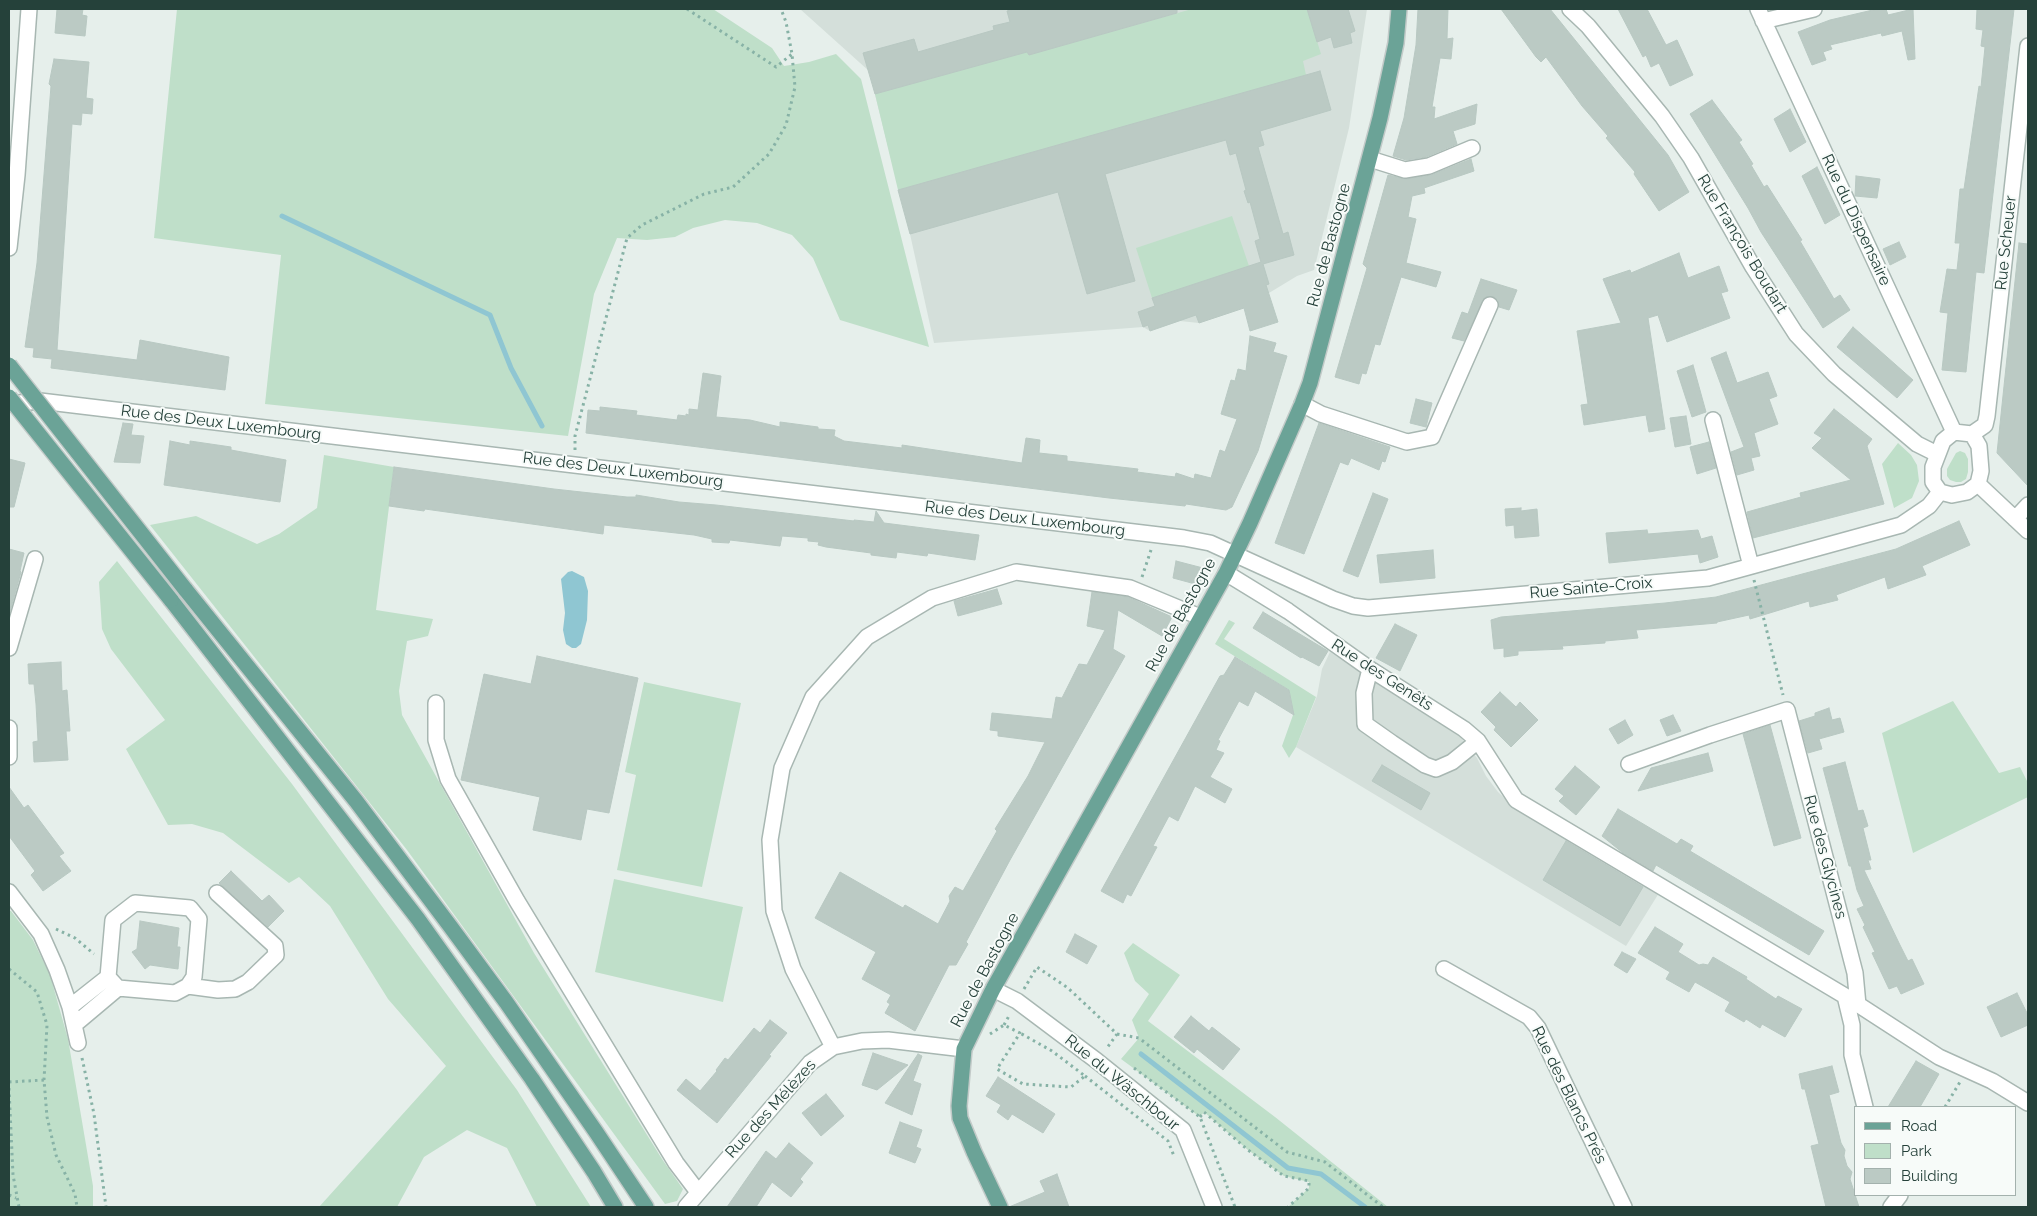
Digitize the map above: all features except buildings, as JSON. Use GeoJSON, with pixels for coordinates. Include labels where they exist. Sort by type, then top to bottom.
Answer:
{"type":"FeatureCollection","features":[{"type":"Feature","properties":{"kind":"main road","name":"Rue de Bastogne"},"geometry":{"type":"LineString","coordinates":[[1000,1207],[960,1118],[964,1049],[994,989],[1226,573],[1302,404],[1310,383],[1370,159],[1396,43],[1399,9]]}},
{"type":"Feature","properties":{"kind":"main road"},"geometry":{"type":"LineString","coordinates":[[9,365],[185,589],[356,801],[506,1002],[646,1207]]}},
{"type":"Feature","properties":{"kind":"main road"},"geometry":{"type":"LineString","coordinates":[[9,397],[171,600],[418,920],[532,1079],[615,1207]]}},
{"type":"Feature","properties":{"kind":"street"},"geometry":{"type":"LineString","coordinates":[[9,248],[17,175],[29,9]]}},
{"type":"Feature","properties":{"kind":"street","name":"Rue François Boudart"},"geometry":{"type":"LineString","coordinates":[[1570,9],[1588,26],[1662,116],[1691,158],[1753,267],[1796,334],[1834,374],[1917,444],[1937,454]]}},
{"type":"Feature","properties":{"kind":"street"},"geometry":{"type":"LineString","coordinates":[[1761,15],[1814,9]]}},
{"type":"Feature","properties":{"kind":"street","name":"Rue du Dispensaire"},"geometry":{"type":"LineString","coordinates":[[1761,15],[1954,432]]}},
{"type":"Feature","properties":{"kind":"street","name":"Rue Scheuer"},"geometry":{"type":"LineString","coordinates":[[1972,434],[1985,425],[1987,416],[2028,46]]}},
{"type":"Feature","properties":{"kind":"street"},"geometry":{"type":"LineString","coordinates":[[1370,159],[1405,170],[1429,166],[1472,148]]}},
{"type":"Feature","properties":{"kind":"street"},"geometry":{"type":"LineString","coordinates":[[1302,404],[1321,414],[1407,442],[1432,438],[1490,305]]}},
{"type":"Feature","properties":{"kind":"street"},"geometry":{"type":"LineString","coordinates":[[9,376],[40,401]]}},
{"type":"Feature","properties":{"kind":"street","name":"Rue des Deux Luxembourg"},"geometry":{"type":"LineString","coordinates":[[9,404],[40,401],[1156,535],[1210,543],[1235,554]]}},
{"type":"Feature","properties":{"kind":"street"},"geometry":{"type":"LineString","coordinates":[[1713,420],[1751,566]]}},
{"type":"Feature","properties":{"kind":"street"},"geometry":{"type":"LineString","coordinates":[[1954,432],[1972,434],[1979,446],[1981,471],[1978,484],[1967,492],[1952,495],[1940,492],[1934,482],[1933,467],[1943,441],[1954,432]]}},
{"type":"Feature","properties":{"kind":"street"},"geometry":{"type":"LineString","coordinates":[[1978,484],[2028,531]]}},
{"type":"Feature","properties":{"kind":"street","name":"Rue Sainte-Croix"},"geometry":{"type":"LineString","coordinates":[[1235,554],[1333,599],[1352,606],[1368,608],[1708,578],[1902,525],[1929,506],[1940,492]]}},
{"type":"Feature","properties":{"kind":"street"},"geometry":{"type":"LineString","coordinates":[[2015,519],[2028,505]]}},
{"type":"Feature","properties":{"kind":"street"},"geometry":{"type":"LineString","coordinates":[[9,648],[35,560]]}},
{"type":"Feature","properties":{"kind":"street"},"geometry":{"type":"LineString","coordinates":[[833,1047],[793,969],[774,911],[770,840],[782,768],[812,697],[867,637],[932,598],[1016,572],[1130,588],[1200,617]]}},
{"type":"Feature","properties":{"kind":"street","name":"Rue des Genêts"},"geometry":{"type":"LineString","coordinates":[[1226,573],[1288,611],[1370,669],[1464,729],[1478,741],[1516,800],[1844,996]]}},
{"type":"Feature","properties":{"kind":"street"},"geometry":{"type":"LineString","coordinates":[[1370,669],[1364,693],[1365,724],[1392,743],[1425,765],[1436,769],[1452,762],[1478,741]]}},
{"type":"Feature","properties":{"kind":"street"},"geometry":{"type":"LineString","coordinates":[[436,703],[436,740],[448,779],[517,902],[676,1163],[698,1192]]}},
{"type":"Feature","properties":{"kind":"street"},"geometry":{"type":"LineString","coordinates":[[1629,764],[1787,710]]}},
{"type":"Feature","properties":{"kind":"street","name":"Rue des Glycines"},"geometry":{"type":"LineString","coordinates":[[1787,710],[1855,973],[1858,1005]]}},
{"type":"Feature","properties":{"kind":"street"},"geometry":{"type":"LineString","coordinates":[[9,728],[9,757]]}},
{"type":"Feature","properties":{"kind":"street"},"geometry":{"type":"LineString","coordinates":[[9,892],[41,934],[70,1006],[78,1043]]}},
{"type":"Feature","properties":{"kind":"street"},"geometry":{"type":"LineString","coordinates":[[188,986],[218,990],[235,989],[248,982],[276,955],[275,946],[217,893]]}},
{"type":"Feature","properties":{"kind":"street"},"geometry":{"type":"LineString","coordinates":[[70,1006],[113,983],[175,993],[188,986],[194,977],[199,919],[190,908],[135,903],[113,920],[110,957],[113,983],[74,1025]]}},
{"type":"Feature","properties":{"kind":"street","name":"Rue des Blancs Prés"},"geometry":{"type":"LineString","coordinates":[[1444,969],[1529,1017],[1538,1028],[1624,1207]]}},
{"type":"Feature","properties":{"kind":"street","name":"Rue du Wäschbour"},"geometry":{"type":"LineString","coordinates":[[994,989],[1017,1002],[1097,1061],[1183,1130],[1214,1207]]}},
{"type":"Feature","properties":{"kind":"street"},"geometry":{"type":"LineString","coordinates":[[1844,996],[1939,1057],[1992,1081],[2028,1103]]}},
{"type":"Feature","properties":{"kind":"street"},"geometry":{"type":"LineString","coordinates":[[1844,996],[1852,1025],[1852,1055],[1865,1106]]}},
{"type":"Feature","properties":{"kind":"street","name":"Rue des Mélèzes"},"geometry":{"type":"LineString","coordinates":[[686,1207],[810,1063],[833,1047],[862,1041],[888,1040],[964,1049]]}},
{"type":"Feature","properties":{"kind":"street"},"geometry":{"type":"LineString","coordinates":[[1883,1196],[1890,1207],[1899,1196]]}},
{"type":"Feature","properties":{"kind":"path"},"geometry":{"type":"LineString","coordinates":[[687,9],[776,67],[792,54]]}},
{"type":"Feature","properties":{"kind":"path"},"geometry":{"type":"LineString","coordinates":[[574,464],[575,436],[627,238],[642,225],[704,194],[733,187],[769,154],[786,125],[795,87],[792,54],[786,22],[781,9]]}},
{"type":"Feature","properties":{"kind":"path"},"geometry":{"type":"LineString","coordinates":[[1138,591],[1156,535]]}},
{"type":"Feature","properties":{"kind":"path"},"geometry":{"type":"LineString","coordinates":[[1751,566],[1787,710]]}},
{"type":"Feature","properties":{"kind":"path"},"geometry":{"type":"LineString","coordinates":[[36,928],[51,927],[75,938],[95,955],[110,957]]}},
{"type":"Feature","properties":{"kind":"path"},"geometry":{"type":"LineString","coordinates":[[1017,1002],[1037,967],[1068,988],[1117,1034],[1139,1038],[1287,1152],[1325,1162],[1383,1207]]}},
{"type":"Feature","properties":{"kind":"path"},"geometry":{"type":"LineString","coordinates":[[9,969],[37,992],[47,1025],[44,1080],[47,1117],[56,1155],[75,1194],[77,1207]]}},
{"type":"Feature","properties":{"kind":"path"},"geometry":{"type":"LineString","coordinates":[[974,1027],[990,1034],[1004,1025],[1052,1051],[1168,1141],[1175,1158]]}},
{"type":"Feature","properties":{"kind":"path"},"geometry":{"type":"LineString","coordinates":[[1020,1033],[997,1069],[1023,1084],[1071,1087],[1085,1076],[1117,1034]]}},
{"type":"Feature","properties":{"kind":"path"},"geometry":{"type":"LineString","coordinates":[[78,1043],[94,1114],[106,1207]]}},
{"type":"Feature","properties":{"kind":"path"},"geometry":{"type":"LineString","coordinates":[[1107,1048],[1114,1053]]}},
{"type":"Feature","properties":{"kind":"path"},"geometry":{"type":"LineString","coordinates":[[1129,1064],[1200,1117],[1235,1207]]}},
{"type":"Feature","properties":{"kind":"path"},"geometry":{"type":"LineString","coordinates":[[1946,1106],[1967,1070]]}},
{"type":"Feature","properties":{"kind":"path"},"geometry":{"type":"LineString","coordinates":[[9,1082],[44,1080]]}},
{"type":"Feature","properties":{"kind":"path"},"geometry":{"type":"LineString","coordinates":[[9,1088],[12,1175],[19,1207]]}},
{"type":"Feature","properties":{"kind":"path"},"geometry":{"type":"LineString","coordinates":[[1200,1117],[1204,1112],[1248,1150],[1284,1176],[1309,1182],[1309,1188],[1288,1207]]}},
{"type":"Feature","properties":{"kind":"path"},"geometry":{"type":"LineString","coordinates":[[9,1195],[17,1198]]}},
{"type":"Feature","properties":{"kind":"shaded area"},"geometry":{"type":"Polygon","coordinates":[[[800,9],[1367,9],[1349,128],[1314,270],[1297,276],[1269,293],[1245,301],[1229,313],[1199,323],[1180,321],[1150,331],[1143,327],[934,343],[910,234],[869,71],[800,9]]]}},
{"type":"Feature","properties":{"kind":"shaded area"},"geometry":{"type":"Polygon","coordinates":[[[1330,652],[1460,737],[1477,758],[1486,776],[1498,792],[1512,805],[1659,893],[1626,946],[1296,747],[1317,696],[1322,669],[1330,652]]]}},
{"type":"Feature","properties":{"kind":"green space"},"geometry":{"type":"Polygon","coordinates":[[[177,9],[713,9],[772,48],[784,66],[809,62],[836,54],[861,79],[929,347],[840,320],[813,258],[792,235],[757,223],[725,220],[693,228],[675,237],[647,240],[617,238],[594,294],[568,436],[265,404],[281,255],[154,238],[177,9]]]}},
{"type":"Feature","properties":{"kind":"green space"},"geometry":{"type":"Polygon","coordinates":[[[1192,9],[1307,9],[1321,54],[1303,61],[1306,75],[898,190],[875,94],[1027,52],[1029,55],[1192,9]]]}},
{"type":"Feature","properties":{"kind":"green space"},"geometry":{"type":"Polygon","coordinates":[[[1232,216],[1249,266],[1152,298],[1136,248],[1232,216]]]}},
{"type":"Feature","properties":{"kind":"green space"},"geometry":{"type":"Polygon","coordinates":[[[1898,443],[1911,455],[1917,465],[1919,481],[1912,498],[1894,508],[1882,464],[1898,443]]]}},
{"type":"Feature","properties":{"kind":"green space"},"geometry":{"type":"Polygon","coordinates":[[[1960,451],[1965,453],[1968,459],[1968,472],[1966,479],[1956,482],[1950,480],[1947,476],[1947,469],[1956,453],[1960,451]]]}},
{"type":"Feature","properties":{"kind":"green space"},"geometry":{"type":"Polygon","coordinates":[[[324,455],[394,467],[376,610],[433,619],[428,636],[407,641],[399,691],[402,715],[534,953],[662,1159],[683,1189],[677,1201],[665,1204],[407,850],[150,525],[196,516],[257,544],[279,534],[317,508],[324,455]]]}},
{"type":"Feature","properties":{"kind":"green space"},"geometry":{"type":"Polygon","coordinates":[[[117,561],[292,784],[517,1090],[591,1207],[537,1207],[507,1148],[467,1130],[424,1157],[397,1207],[319,1207],[446,1066],[388,999],[330,906],[299,877],[289,883],[223,833],[192,824],[168,825],[126,749],[165,720],[111,649],[102,629],[99,582],[117,561]]]}},
{"type":"Feature","properties":{"kind":"green space"},"geometry":{"type":"Polygon","coordinates":[[[1229,620],[1235,623],[1224,639],[1316,697],[1296,747],[1289,758],[1282,746],[1293,715],[1289,690],[1215,644],[1229,620]]]}},
{"type":"Feature","properties":{"kind":"green space"},"geometry":{"type":"Polygon","coordinates":[[[644,682],[741,703],[702,887],[617,870],[636,775],[625,772],[644,682]]]}},
{"type":"Feature","properties":{"kind":"green space"},"geometry":{"type":"Polygon","coordinates":[[[1953,701],[1999,773],[2020,767],[2028,783],[2028,797],[1913,853],[1882,733],[1953,701]]]}},
{"type":"Feature","properties":{"kind":"green space"},"geometry":{"type":"Polygon","coordinates":[[[614,879],[743,907],[723,1002],[595,972],[614,879]]]}},
{"type":"Feature","properties":{"kind":"green space"},"geometry":{"type":"Polygon","coordinates":[[[9,911],[11,911],[33,940],[50,975],[68,1039],[93,1186],[93,1207],[9,1207],[9,911]]]}},
{"type":"Feature","properties":{"kind":"green space"},"geometry":{"type":"Polygon","coordinates":[[[1133,943],[1180,975],[1148,1021],[1275,1117],[1388,1207],[1288,1207],[1309,1188],[1309,1182],[1284,1176],[1248,1150],[1204,1112],[1200,1117],[1121,1059],[1139,1038],[1132,1020],[1149,994],[1135,981],[1124,953],[1133,943]]]}},
{"type":"Feature","properties":{"kind":"water"},"geometry":{"type":"Polygon","coordinates":[[[572,571],[584,577],[588,591],[587,620],[581,644],[576,648],[566,644],[563,630],[565,613],[561,579],[568,572],[572,571]]]}},
{"type":"Feature","properties":{"kind":"waterway"},"geometry":{"type":"LineString","coordinates":[[282,216],[490,315],[511,368],[542,426]]}},
{"type":"Feature","properties":{"kind":"waterway"},"geometry":{"type":"LineString","coordinates":[[1141,1054],[1288,1168],[1321,1174],[1365,1207]]}}]}
